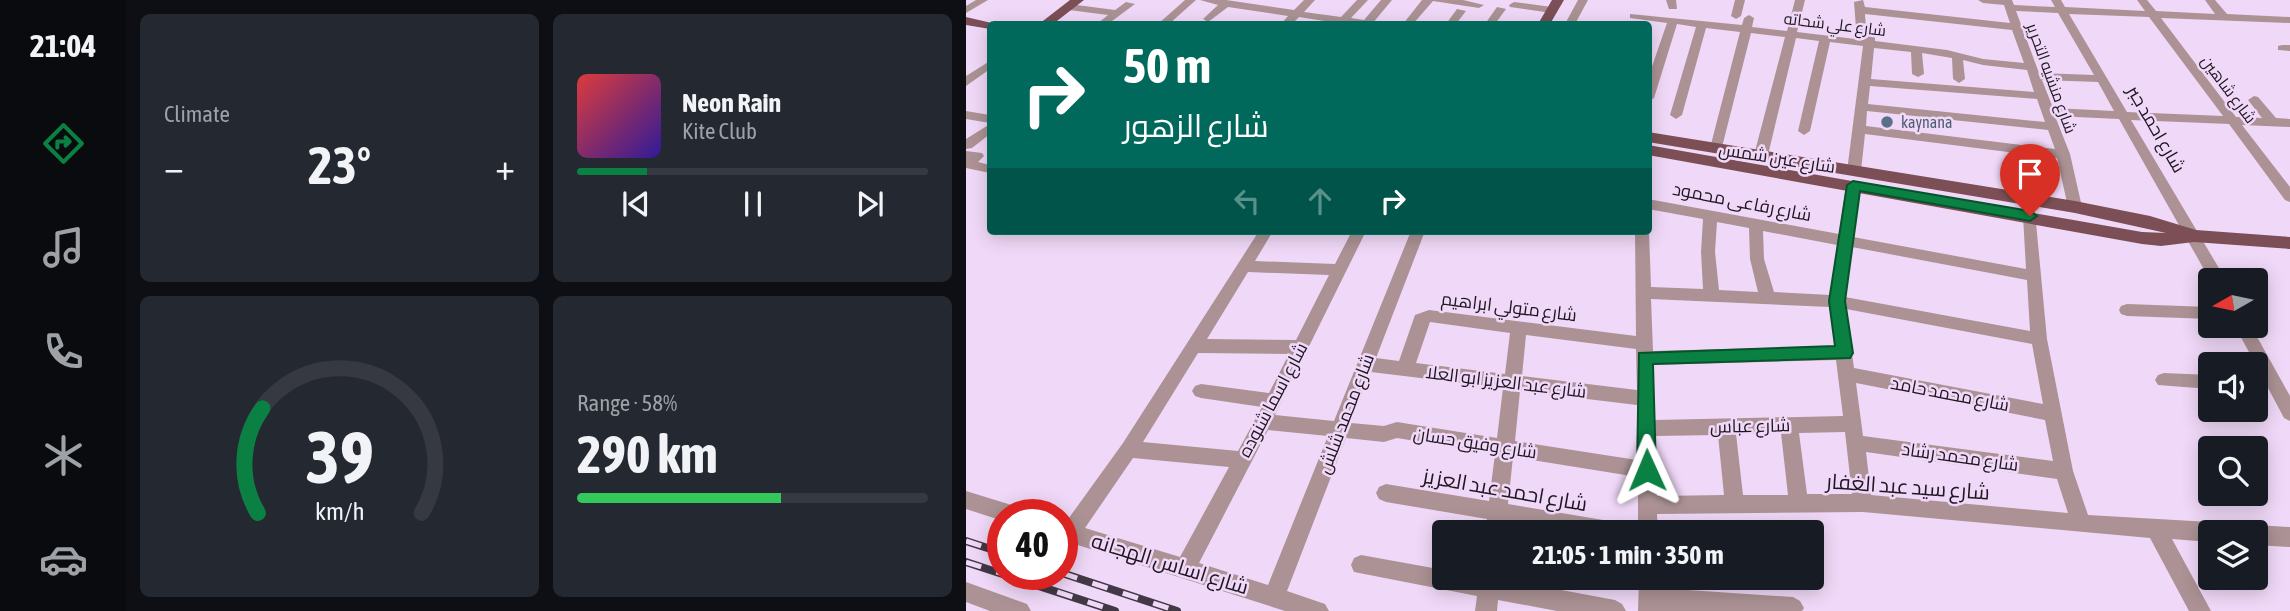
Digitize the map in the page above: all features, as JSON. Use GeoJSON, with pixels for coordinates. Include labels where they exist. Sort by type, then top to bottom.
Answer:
{"type":"FeatureCollection","features":[{"type":"Feature","properties":{"kind":"main road"},"geometry":{"type":"LineString","coordinates":[[1049,21],[1073,3]]}},
{"type":"Feature","properties":{"kind":"main road"},"geometry":{"type":"LineString","coordinates":[[1546,21],[1555,5]]}},
{"type":"Feature","properties":{"kind":"main road"},"geometry":{"type":"LineString","coordinates":[[966,21],[987,24]]}},
{"type":"Feature","properties":{"kind":"main road"},"geometry":{"type":"LineString","coordinates":[[966,30],[987,34]]}},
{"type":"Feature","properties":{"kind":"main road","name":"شارع عين شمس"},"geometry":{"type":"LineString","coordinates":[[1652,137],[1761,155],[1854,178],[2142,238],[2161,240],[2194,236],[2290,243]]}},
{"type":"Feature","properties":{"kind":"main road","name":"شارع عين شمس"},"geometry":{"type":"LineString","coordinates":[[1652,151],[2076,207],[2159,224],[2194,236]]}},
{"type":"Feature","properties":{"kind":"street"},"geometry":{"type":"LineString","coordinates":[[966,10],[983,0]]}},
{"type":"Feature","properties":{"kind":"street"},"geometry":{"type":"LineString","coordinates":[[1166,21],[1191,0]]}},
{"type":"Feature","properties":{"kind":"street"},"geometry":{"type":"LineString","coordinates":[[1205,0],[1260,4],[1297,14],[1343,21],[1363,0]]}},
{"type":"Feature","properties":{"kind":"street"},"geometry":{"type":"LineString","coordinates":[[1289,21],[1310,0]]}},
{"type":"Feature","properties":{"kind":"street"},"geometry":{"type":"LineString","coordinates":[[1370,21],[1387,0]]}},
{"type":"Feature","properties":{"kind":"street"},"geometry":{"type":"LineString","coordinates":[[1411,21],[1429,0]]}},
{"type":"Feature","properties":{"kind":"street"},"geometry":{"type":"LineString","coordinates":[[1437,0],[1479,5]]}},
{"type":"Feature","properties":{"kind":"street"},"geometry":{"type":"LineString","coordinates":[[1572,21],[1583,0]]}},
{"type":"Feature","properties":{"kind":"street"},"geometry":{"type":"LineString","coordinates":[[1716,148],[1744,21],[1740,0]]}},
{"type":"Feature","properties":{"kind":"street"},"geometry":{"type":"LineString","coordinates":[[1761,155],[1800,0]]}},
{"type":"Feature","properties":{"kind":"street"},"geometry":{"type":"LineString","coordinates":[[1983,0],[2154,16],[2290,20]]}},
{"type":"Feature","properties":{"kind":"street","name":"شارع شاهين"},"geometry":{"type":"LineString","coordinates":[[2142,0],[2290,197]]}},
{"type":"Feature","properties":{"kind":"street"},"geometry":{"type":"LineString","coordinates":[[2210,0],[2225,19]]}},
{"type":"Feature","properties":{"kind":"street"},"geometry":{"type":"LineString","coordinates":[[1073,3],[1118,13]]}},
{"type":"Feature","properties":{"kind":"street"},"geometry":{"type":"LineString","coordinates":[[1208,19],[1226,3]]}},
{"type":"Feature","properties":{"kind":"street","name":"شارع منشيه التحرير"},"geometry":{"type":"LineString","coordinates":[[2008,3],[2063,154],[2076,207]]}},
{"type":"Feature","properties":{"kind":"street"},"geometry":{"type":"LineString","coordinates":[[1106,21],[1130,4]]}},
{"type":"Feature","properties":{"kind":"street"},"geometry":{"type":"LineString","coordinates":[[1514,5],[1555,5]]}},
{"type":"Feature","properties":{"kind":"street"},"geometry":{"type":"LineString","coordinates":[[1863,503],[1837,301],[1865,82],[1867,36],[1859,5],[2017,27]]}},
{"type":"Feature","properties":{"kind":"street","name":"شارع احمد جبر"},"geometry":{"type":"LineString","coordinates":[[2059,6],[2211,268]]}},
{"type":"Feature","properties":{"kind":"street"},"geometry":{"type":"LineString","coordinates":[[1492,21],[1501,9]]}},
{"type":"Feature","properties":{"kind":"street"},"geometry":{"type":"LineString","coordinates":[[1453,21],[1461,11]]}},
{"type":"Feature","properties":{"kind":"street","name":"شارع علي شحاته"},"geometry":{"type":"LineString","coordinates":[[1635,15],[1702,24],[1744,21],[1793,35],[1825,38],[1867,36],[1983,62],[2102,79]]}},
{"type":"Feature","properties":{"kind":"street"},"geometry":{"type":"LineString","coordinates":[[1654,64],[1673,21]]}},
{"type":"Feature","properties":{"kind":"street"},"geometry":{"type":"LineString","coordinates":[[1676,116],[1702,24]]}},
{"type":"Feature","properties":{"kind":"street"},"geometry":{"type":"LineString","coordinates":[[1804,131],[1825,38]]}},
{"type":"Feature","properties":{"kind":"street"},"geometry":{"type":"LineString","coordinates":[[1916,49],[1918,74]]}},
{"type":"Feature","properties":{"kind":"street"},"geometry":{"type":"LineString","coordinates":[[1957,55],[1959,79]]}},
{"type":"Feature","properties":{"kind":"street"},"geometry":{"type":"LineString","coordinates":[[966,82],[987,66]]}},
{"type":"Feature","properties":{"kind":"street"},"geometry":{"type":"LineString","coordinates":[[1865,82],[2042,96]]}},
{"type":"Feature","properties":{"kind":"street"},"geometry":{"type":"LineString","coordinates":[[2255,100],[2272,122]]}},
{"type":"Feature","properties":{"kind":"street"},"geometry":{"type":"LineString","coordinates":[[1862,107],[2053,127]]}},
{"type":"Feature","properties":{"kind":"street"},"geometry":{"type":"LineString","coordinates":[[2048,112],[2290,123]]}},
{"type":"Feature","properties":{"kind":"street"},"geometry":{"type":"LineString","coordinates":[[966,125],[978,117]]}},
{"type":"Feature","properties":{"kind":"street"},"geometry":{"type":"LineString","coordinates":[[1859,129],[2063,154]]}},
{"type":"Feature","properties":{"kind":"street"},"geometry":{"type":"LineString","coordinates":[[967,145],[987,134]]}},
{"type":"Feature","properties":{"kind":"street"},"geometry":{"type":"LineString","coordinates":[[966,155],[977,156],[967,164],[987,168]]}},
{"type":"Feature","properties":{"kind":"street","name":"شارع رفاعى محمود"},"geometry":{"type":"LineString","coordinates":[[1652,205],[2035,276]]}},
{"type":"Feature","properties":{"kind":"street"},"geometry":{"type":"LineString","coordinates":[[1710,216],[1708,253],[1711,293]]}},
{"type":"Feature","properties":{"kind":"street"},"geometry":{"type":"LineString","coordinates":[[2030,216],[2039,339],[2064,471],[2081,524]]}},
{"type":"Feature","properties":{"kind":"street"},"geometry":{"type":"LineString","coordinates":[[1756,224],[1757,259],[1767,296]]}},
{"type":"Feature","properties":{"kind":"street"},"geometry":{"type":"LineString","coordinates":[[1078,516],[1129,449],[1264,235]]}},
{"type":"Feature","properties":{"kind":"street","name":"شارع اسما شنوده"},"geometry":{"type":"LineString","coordinates":[[1185,568],[1274,401],[1357,235]]}},
{"type":"Feature","properties":{"kind":"street","name":"شارع محمد شلش"},"geometry":{"type":"LineString","coordinates":[[1275,597],[1416,235]]}},
{"type":"Feature","properties":{"kind":"street"},"geometry":{"type":"LineString","coordinates":[[1642,235],[1648,520]]}},
{"type":"Feature","properties":{"kind":"street"},"geometry":{"type":"LineString","coordinates":[[1244,267],[1341,271]]}},
{"type":"Feature","properties":{"kind":"street"},"geometry":{"type":"LineString","coordinates":[[1644,293],[1711,293],[1837,301],[2039,339]]}},
{"type":"Feature","properties":{"kind":"street"},"geometry":{"type":"LineString","coordinates":[[2127,310],[2198,313]]}},
{"type":"Feature","properties":{"kind":"street","name":"شارع متولي ابراهيم"},"geometry":{"type":"LineString","coordinates":[[1405,370],[1424,317],[1519,329],[1645,351],[1844,353]]}},
{"type":"Feature","properties":{"kind":"street"},"geometry":{"type":"LineString","coordinates":[[1496,520],[1519,329]]}},
{"type":"Feature","properties":{"kind":"street"},"geometry":{"type":"LineString","coordinates":[[2250,338],[2290,413]]}},
{"type":"Feature","properties":{"kind":"street"},"geometry":{"type":"LineString","coordinates":[[1194,345],[1301,347]]}},
{"type":"Feature","properties":{"kind":"street","name":"شارع عبد العزيز ابو العلا"},"geometry":{"type":"LineString","coordinates":[[1366,364],[1512,385],[1646,399]]}},
{"type":"Feature","properties":{"kind":"street","name":"شارع محمد حامد"},"geometry":{"type":"LineString","coordinates":[[1847,374],[2053,414]]}},
{"type":"Feature","properties":{"kind":"street"},"geometry":{"type":"LineString","coordinates":[[2164,380],[2198,381]]}},
{"type":"Feature","properties":{"kind":"street"},"geometry":{"type":"LineString","coordinates":[[2268,386],[2276,386]]}},
{"type":"Feature","properties":{"kind":"street"},"geometry":{"type":"LineString","coordinates":[[1201,391],[1274,401]]}},
{"type":"Feature","properties":{"kind":"street","name":"شارع وفيق حسان"},"geometry":{"type":"LineString","coordinates":[[1262,422],[1339,431],[1384,433],[1397,430],[1647,470]]}},
{"type":"Feature","properties":{"kind":"street"},"geometry":{"type":"LineString","coordinates":[[1788,425],[1800,503]]}},
{"type":"Feature","properties":{"kind":"street","name":"شارع عباس"},"geometry":{"type":"LineString","coordinates":[[1646,428],[1788,425],[1855,433]]}},
{"type":"Feature","properties":{"kind":"street"},"geometry":{"type":"LineString","coordinates":[[1726,426],[1734,504]]}},
{"type":"Feature","properties":{"kind":"street","name":"شارع محمد رشاد"},"geometry":{"type":"LineString","coordinates":[[1855,433],[2064,471]]}},
{"type":"Feature","properties":{"kind":"street"},"geometry":{"type":"LineString","coordinates":[[1129,449],[1241,460]]}},
{"type":"Feature","properties":{"kind":"street","name":"شارع احمد عبد العزيز"},"geometry":{"type":"LineString","coordinates":[[1386,493],[1488,520]]}},
{"type":"Feature","properties":{"kind":"street"},"geometry":{"type":"LineString","coordinates":[[966,500],[987,507]]}},
{"type":"Feature","properties":{"kind":"street","name":"شارع سيد عبد الغفار"},"geometry":{"type":"LineString","coordinates":[[1647,505],[1863,503],[2081,524],[2198,531]]}},
{"type":"Feature","properties":{"kind":"street"},"geometry":{"type":"LineString","coordinates":[[2156,529],[2200,611]]}},
{"type":"Feature","properties":{"kind":"street","name":"شارع اساس الهجانه"},"geometry":{"type":"LineString","coordinates":[[1078,536],[1318,611]]}},
{"type":"Feature","properties":{"kind":"street"},"geometry":{"type":"LineString","coordinates":[[2268,536],[2290,537]]}},
{"type":"Feature","properties":{"kind":"street"},"geometry":{"type":"LineString","coordinates":[[1361,565],[1432,575]]}},
{"type":"Feature","properties":{"kind":"street"},"geometry":{"type":"LineString","coordinates":[[1486,611],[1488,590]]}},
{"type":"Feature","properties":{"kind":"street"},"geometry":{"type":"LineString","coordinates":[[1520,590],[1615,611]]}},
{"type":"Feature","properties":{"kind":"street"},"geometry":{"type":"LineString","coordinates":[[966,592],[1020,611]]}},
{"type":"Feature","properties":{"kind":"street"},"geometry":{"type":"LineString","coordinates":[[1649,595],[1793,608]]}},
{"type":"Feature","properties":{"kind":"railway"},"geometry":{"type":"LineString","coordinates":[[966,541],[987,548]]}},
{"type":"Feature","properties":{"kind":"railway"},"geometry":{"type":"LineString","coordinates":[[966,562],[1115,611]]}},
{"type":"Feature","properties":{"kind":"railway"},"geometry":{"type":"LineString","coordinates":[[1078,578],[1177,611]]}},
{"type":"Feature","properties":{"kind":"place","name":"kaynana"},"geometry":{"type":"Point","coordinates":[1887,122]}},
{"type":"Feature","properties":{"kind":"route"},"geometry":{"type":"LineString","coordinates":[[1647,470],[1645,358],[1844,353],[1837,301],[1853,185],[2030,216]]}}]}
